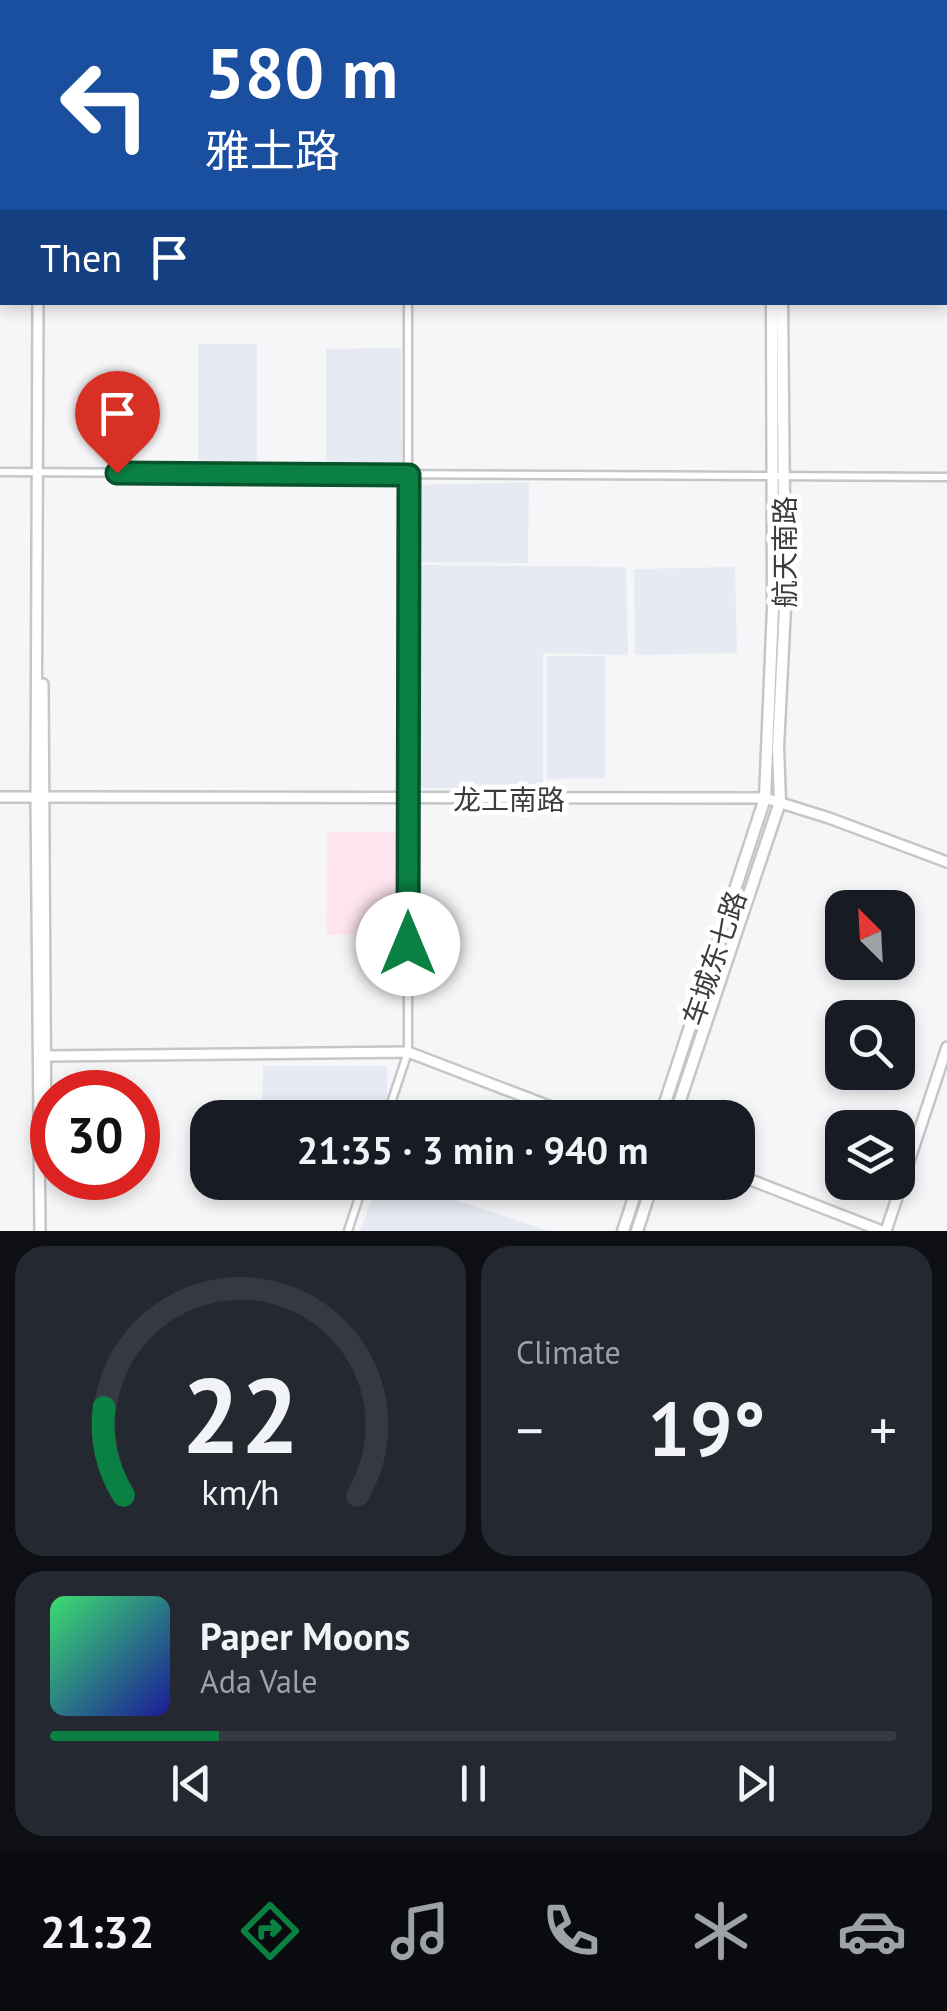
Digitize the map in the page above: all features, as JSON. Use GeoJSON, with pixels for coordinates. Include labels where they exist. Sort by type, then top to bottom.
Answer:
{"type":"FeatureCollection","features":[{"type":"Feature","properties":{"kind":"main road","name":"航天南路"},"geometry":{"type":"LineString","coordinates":[[772,305],[785,608],[778,747],[780,802]]}},
{"type":"Feature","properties":{"kind":"main road","name":"航天南路"},"geometry":{"type":"LineString","coordinates":[[765,798],[782,305]]}},
{"type":"Feature","properties":{"kind":"main road","name":"车城东七路"},"geometry":{"type":"LineString","coordinates":[[666,1100],[765,798]]}},
{"type":"Feature","properties":{"kind":"main road","name":"车城东七路"},"geometry":{"type":"LineString","coordinates":[[680,1100],[780,802]]}},
{"type":"Feature","properties":{"kind":"main road"},"geometry":{"type":"LineString","coordinates":[[623,1231],[633,1200]]}},
{"type":"Feature","properties":{"kind":"main road"},"geometry":{"type":"LineString","coordinates":[[637,1231],[647,1200]]}},
{"type":"Feature","properties":{"kind":"street"},"geometry":{"type":"LineString","coordinates":[[41,305],[43,1231]]}},
{"type":"Feature","properties":{"kind":"street"},"geometry":{"type":"LineString","coordinates":[[392,1100],[408,1052],[408,305]]}},
{"type":"Feature","properties":{"kind":"street"},"geometry":{"type":"LineString","coordinates":[[0,472],[947,476]]}},
{"type":"Feature","properties":{"kind":"street","name":"龙工南路"},"geometry":{"type":"LineString","coordinates":[[0,797],[765,798],[947,862]]}},
{"type":"Feature","properties":{"kind":"street"},"geometry":{"type":"LineString","coordinates":[[40,798],[46,1056],[43,1231]]}},
{"type":"Feature","properties":{"kind":"street"},"geometry":{"type":"LineString","coordinates":[[755,1182],[884,1231],[947,1048]]}},
{"type":"Feature","properties":{"kind":"street"},"geometry":{"type":"LineString","coordinates":[[46,1056],[408,1052],[533,1100]]}},
{"type":"Feature","properties":{"kind":"street"},"geometry":{"type":"LineString","coordinates":[[348,1231],[358,1200]]}},
{"type":"Feature","properties":{"kind":"shaded area"},"geometry":{"type":"Polygon","coordinates":[[[198,344],[257,344],[257,463],[198,464],[198,344]]]}},
{"type":"Feature","properties":{"kind":"shaded area"},"geometry":{"type":"Polygon","coordinates":[[[401,348],[402,466],[326,468],[326,349],[401,348]]]}},
{"type":"Feature","properties":{"kind":"shaded area"},"geometry":{"type":"Polygon","coordinates":[[[529,482],[528,563],[418,562],[419,485],[529,482]]]}},
{"type":"Feature","properties":{"kind":"shaded area"},"geometry":{"type":"Polygon","coordinates":[[[418,565],[626,567],[628,655],[543,653],[543,789],[416,788],[418,565]]]}},
{"type":"Feature","properties":{"kind":"shaded area"},"geometry":{"type":"Polygon","coordinates":[[[735,567],[737,653],[635,655],[634,569],[735,567]]]}},
{"type":"Feature","properties":{"kind":"shaded area"},"geometry":{"type":"Polygon","coordinates":[[[547,656],[605,656],[605,778],[547,779],[547,656]]]}},
{"type":"Feature","properties":{"kind":"shaded area"},"geometry":{"type":"Polygon","coordinates":[[[327,832],[403,832],[401,935],[326,935],[327,832]]]}},
{"type":"Feature","properties":{"kind":"shaded area"},"geometry":{"type":"Polygon","coordinates":[[[263,1066],[387,1066],[387,1100],[262,1100],[263,1066]]]}},
{"type":"Feature","properties":{"kind":"shaded area"},"geometry":{"type":"Polygon","coordinates":[[[371,1200],[455,1200],[548,1231],[360,1231],[371,1200]]]}},
{"type":"Feature","properties":{"kind":"route"},"geometry":{"type":"LineString","coordinates":[[117,473],[409,475],[408,944]]}}]}
